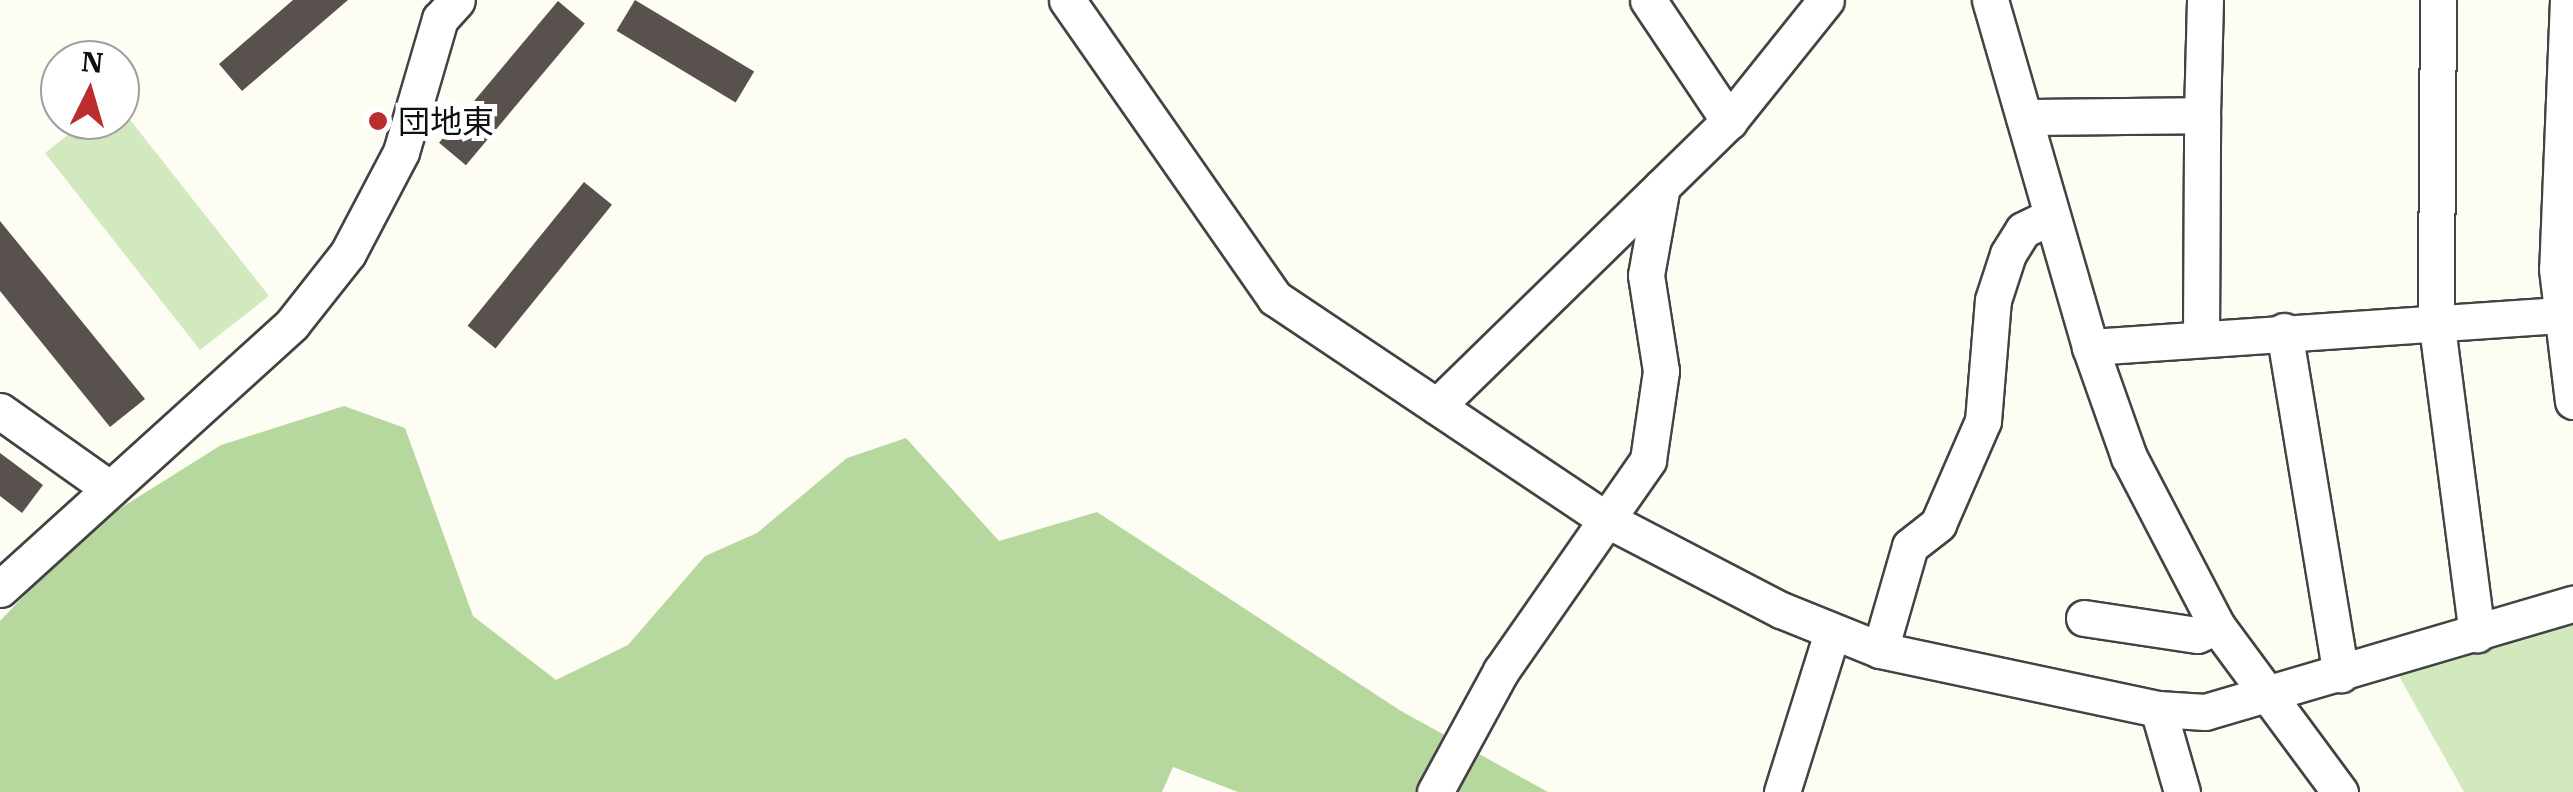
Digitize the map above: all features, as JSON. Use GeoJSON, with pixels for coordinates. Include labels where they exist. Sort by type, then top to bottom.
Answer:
{"type":"FeatureCollection","features":[{"type":"Feature","properties":{"kind":"street"},"geometry":{"type":"LineString","coordinates":[[1067,0],[1275,298],[1604,518],[1832,632],[1880,650],[2158,709],[2205,712],[2267,697],[2573,604]]}},
{"type":"Feature","properties":{"kind":"street"},"geometry":{"type":"LineString","coordinates":[[1648,0],[1729,121]]}},
{"type":"Feature","properties":{"kind":"street"},"geometry":{"type":"LineString","coordinates":[[1437,406],[1729,121],[1826,0]]}},
{"type":"Feature","properties":{"kind":"street"},"geometry":{"type":"LineString","coordinates":[[1990,0],[2090,347],[2129,457],[2217,626],[2340,792]]}},
{"type":"Feature","properties":{"kind":"street"},"geometry":{"type":"LineString","coordinates":[[2201,338],[2206,0]]}},
{"type":"Feature","properties":{"kind":"street"},"geometry":{"type":"LineString","coordinates":[[2438,0],[2436,320],[2477,634]]}},
{"type":"Feature","properties":{"kind":"street"},"geometry":{"type":"LineString","coordinates":[[2568,0],[2571,46],[2561,315],[2573,402]]}},
{"type":"Feature","properties":{"kind":"street"},"geometry":{"type":"LineString","coordinates":[[0,589],[292,324],[348,253],[401,152],[440,6]]}},
{"type":"Feature","properties":{"kind":"street"},"geometry":{"type":"LineString","coordinates":[[2024,117],[2202,115]]}},
{"type":"Feature","properties":{"kind":"street"},"geometry":{"type":"LineString","coordinates":[[1435,792],[1501,671],[1648,460],[1660,417],[1661,371],[1646,275],[1662,186]]}},
{"type":"Feature","properties":{"kind":"street"},"geometry":{"type":"LineString","coordinates":[[1880,650],[1910,546],[1938,524],[1984,421],[1993,300],[2008,254],[2023,230],[2052,216]]}},
{"type":"Feature","properties":{"kind":"street"},"geometry":{"type":"LineString","coordinates":[[2090,347],[2436,320],[2561,315]]}},
{"type":"Feature","properties":{"kind":"street"},"geometry":{"type":"LineString","coordinates":[[2284,331],[2340,674]]}},
{"type":"Feature","properties":{"kind":"street"},"geometry":{"type":"LineString","coordinates":[[0,411],[110,489]]}},
{"type":"Feature","properties":{"kind":"street"},"geometry":{"type":"LineString","coordinates":[[2084,618],[2198,636],[2217,626]]}},
{"type":"Feature","properties":{"kind":"street"},"geometry":{"type":"LineString","coordinates":[[1782,792],[1832,632]]}},
{"type":"Feature","properties":{"kind":"street"},"geometry":{"type":"LineString","coordinates":[[2158,709],[2182,792]]}},
{"type":"Feature","properties":{"kind":"green space"},"geometry":{"type":"Polygon","coordinates":[[[140,132],[269,296],[200,350],[45,153],[62,140],[140,140],[140,132]]]}},
{"type":"Feature","properties":{"kind":"green space"},"geometry":{"type":"Polygon","coordinates":[[[344,406],[405,428],[473,616],[556,680],[628,645],[705,556],[757,533],[847,458],[906,438],[999,541],[1097,512],[1401,711],[1548,792],[1238,792],[1173,767],[1162,792],[0,792],[0,621],[89,528],[221,445],[344,406]]]}},
{"type":"Feature","properties":{"kind":"green space"},"geometry":{"type":"Polygon","coordinates":[[[2573,617],[2573,792],[2464,792],[2395,669],[2573,617]]]}},
{"type":"Feature","properties":{"kind":"building"},"geometry":{"type":"Polygon","coordinates":[[[293,0],[348,0],[242,91],[219,64],[293,0]]]}},
{"type":"Feature","properties":{"kind":"building"},"geometry":{"type":"Polygon","coordinates":[[[635,0],[754,72],[736,102],[616,31],[635,0]]]}},
{"type":"Feature","properties":{"kind":"building"},"geometry":{"type":"Polygon","coordinates":[[[558,1],[585,23],[466,165],[439,143],[558,1]]]}},
{"type":"Feature","properties":{"kind":"building"},"geometry":{"type":"Polygon","coordinates":[[[584,182],[612,205],[496,348],[468,326],[584,182]]]}},
{"type":"Feature","properties":{"kind":"building"},"geometry":{"type":"Polygon","coordinates":[[[0,221],[145,399],[110,427],[0,291],[0,221]]]}},
{"type":"Feature","properties":{"kind":"building"},"geometry":{"type":"Polygon","coordinates":[[[0,453],[43,485],[22,513],[0,496],[0,453]]]}},
{"type":"Feature","properties":{"kind":"place","name":"団地東"},"geometry":{"type":"Point","coordinates":[378,121]}}]}
